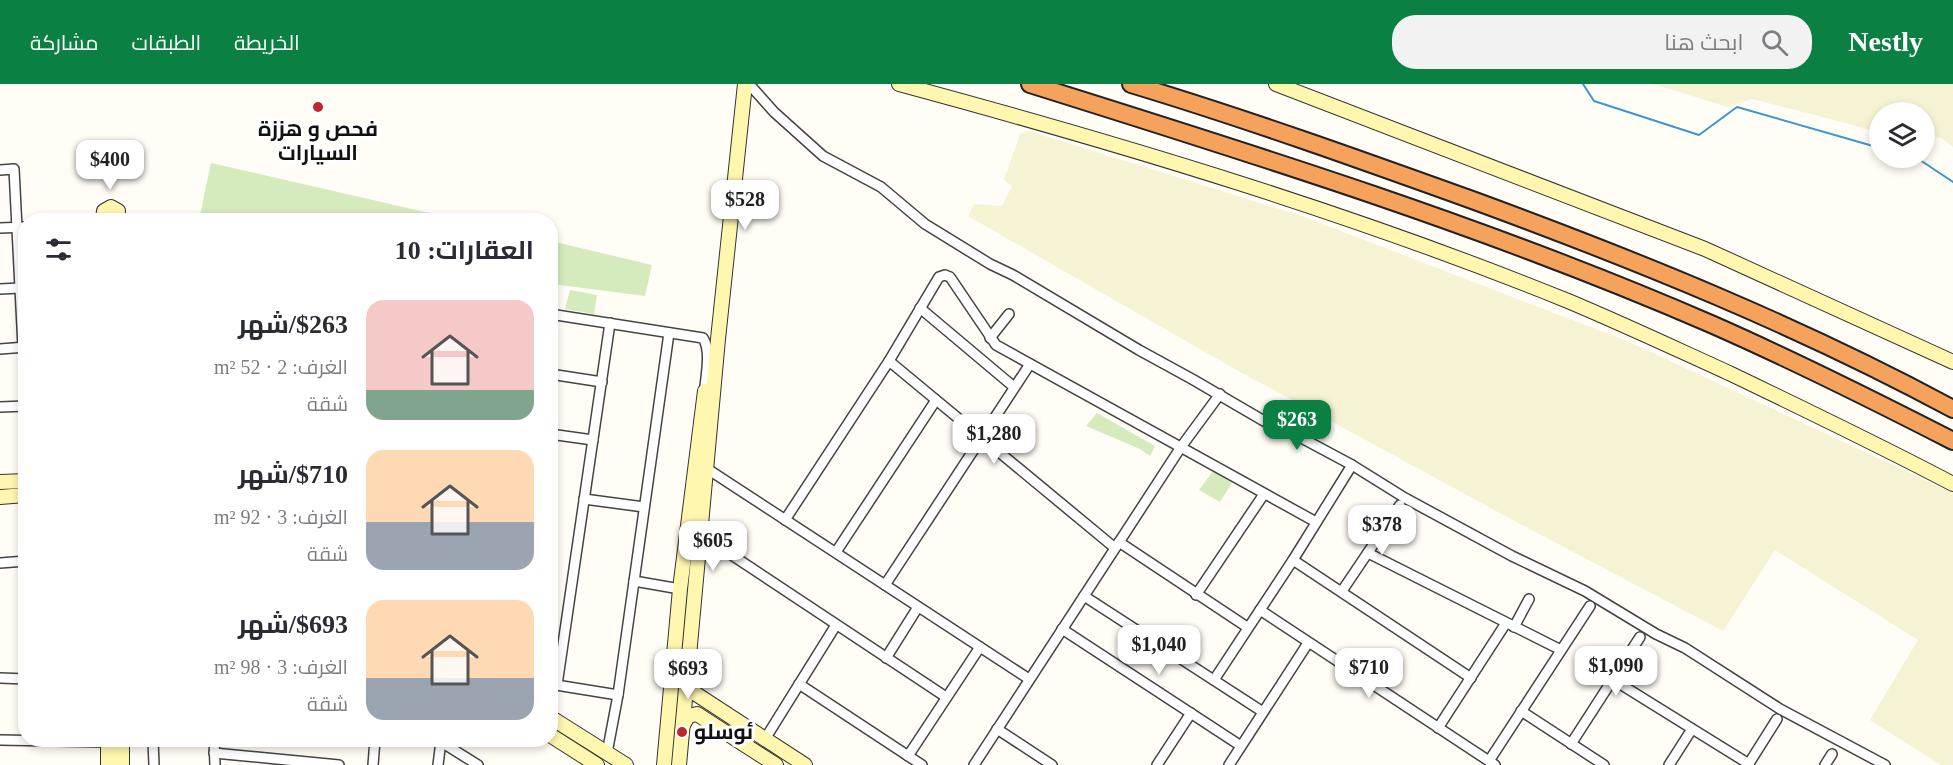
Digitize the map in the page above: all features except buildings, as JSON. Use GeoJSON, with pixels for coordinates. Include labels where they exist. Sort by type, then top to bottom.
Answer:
{"type":"FeatureCollection","features":[{"type":"Feature","properties":{"kind":"highway"},"geometry":{"type":"LineString","coordinates":[[1030,84],[1413,208],[1569,267],[1720,328],[1880,403],[1953,441]]}},
{"type":"Feature","properties":{"kind":"highway"},"geometry":{"type":"LineString","coordinates":[[1131,84],[1249,122],[1599,247],[1724,298],[1825,344],[1953,409]]}},
{"type":"Feature","properties":{"kind":"street"},"geometry":{"type":"LineString","coordinates":[[679,765],[714,376],[747,84]]}},
{"type":"Feature","properties":{"kind":"street"},"geometry":{"type":"LineString","coordinates":[[747,84],[823,156],[881,187],[925,224],[1264,421],[1296,435],[1352,465],[1405,498],[1603,601],[1656,634],[1694,654],[1780,709],[1885,765]]}},
{"type":"Feature","properties":{"kind":"street"},"geometry":{"type":"LineString","coordinates":[[898,84],[1020,117],[1274,195],[1504,276],[1638,331],[1860,435],[1953,484]]}},
{"type":"Feature","properties":{"kind":"street"},"geometry":{"type":"LineString","coordinates":[[1276,84],[1705,249],[1953,362]]}},
{"type":"Feature","properties":{"kind":"street"},"geometry":{"type":"LineString","coordinates":[[0,170],[14,170],[19,213]]}},
{"type":"Feature","properties":{"kind":"street"},"geometry":{"type":"LineString","coordinates":[[104,213],[111,207],[117,213]]}},
{"type":"Feature","properties":{"kind":"street"},"geometry":{"type":"LineString","coordinates":[[0,228],[18,227]]}},
{"type":"Feature","properties":{"kind":"street"},"geometry":{"type":"LineString","coordinates":[[785,520],[889,362],[939,277],[945,275],[950,277],[996,345],[1316,522]]}},
{"type":"Feature","properties":{"kind":"street"},"geometry":{"type":"LineString","coordinates":[[0,289],[18,288]]}},
{"type":"Feature","properties":{"kind":"street"},"geometry":{"type":"LineString","coordinates":[[920,308],[1014,387]]}},
{"type":"Feature","properties":{"kind":"street"},"geometry":{"type":"LineString","coordinates":[[990,338],[1009,314]]}},
{"type":"Feature","properties":{"kind":"street"},"geometry":{"type":"LineString","coordinates":[[558,315],[703,338],[706,343],[704,396],[680,589],[664,765]]}},
{"type":"Feature","properties":{"kind":"street"},"geometry":{"type":"LineString","coordinates":[[558,659],[610,323]]}},
{"type":"Feature","properties":{"kind":"street"},"geometry":{"type":"LineString","coordinates":[[607,753],[618,695],[669,333]]}},
{"type":"Feature","properties":{"kind":"street"},"geometry":{"type":"LineString","coordinates":[[0,348],[18,347]]}},
{"type":"Feature","properties":{"kind":"street"},"geometry":{"type":"LineString","coordinates":[[889,362],[1117,545],[1248,627]]}},
{"type":"Feature","properties":{"kind":"street"},"geometry":{"type":"LineString","coordinates":[[885,585],[1029,364]]}},
{"type":"Feature","properties":{"kind":"street"},"geometry":{"type":"LineString","coordinates":[[558,375],[602,382]]}},
{"type":"Feature","properties":{"kind":"street"},"geometry":{"type":"LineString","coordinates":[[704,396],[708,383],[714,376]]}},
{"type":"Feature","properties":{"kind":"street"},"geometry":{"type":"LineString","coordinates":[[974,765],[1181,447],[1220,394]]}},
{"type":"Feature","properties":{"kind":"street"},"geometry":{"type":"LineString","coordinates":[[836,552],[936,400]]}},
{"type":"Feature","properties":{"kind":"street"},"geometry":{"type":"LineString","coordinates":[[0,407],[18,406]]}},
{"type":"Feature","properties":{"kind":"street"},"geometry":{"type":"LineString","coordinates":[[558,436],[593,440]]}},
{"type":"Feature","properties":{"kind":"street"},"geometry":{"type":"LineString","coordinates":[[1214,680],[1352,465]]}},
{"type":"Feature","properties":{"kind":"street"},"geometry":{"type":"LineString","coordinates":[[706,468],[1029,679]]}},
{"type":"Feature","properties":{"kind":"street"},"geometry":{"type":"LineString","coordinates":[[0,482],[18,481]]}},
{"type":"Feature","properties":{"kind":"street"},"geometry":{"type":"LineString","coordinates":[[1196,595],[1264,494]]}},
{"type":"Feature","properties":{"kind":"street"},"geometry":{"type":"LineString","coordinates":[[0,497],[18,496]]}},
{"type":"Feature","properties":{"kind":"street"},"geometry":{"type":"LineString","coordinates":[[584,499],[644,507]]}},
{"type":"Feature","properties":{"kind":"street"},"geometry":{"type":"LineString","coordinates":[[1342,591],[1400,505]]}},
{"type":"Feature","properties":{"kind":"street"},"geometry":{"type":"LineString","coordinates":[[700,534],[946,697]]}},
{"type":"Feature","properties":{"kind":"street"},"geometry":{"type":"LineString","coordinates":[[1368,553],[1561,650]]}},
{"type":"Feature","properties":{"kind":"street"},"geometry":{"type":"LineString","coordinates":[[1293,560],[1471,678]]}},
{"type":"Feature","properties":{"kind":"street"},"geometry":{"type":"LineString","coordinates":[[0,563],[18,562]]}},
{"type":"Feature","properties":{"kind":"street"},"geometry":{"type":"LineString","coordinates":[[634,582],[680,589]]}},
{"type":"Feature","properties":{"kind":"street"},"geometry":{"type":"LineString","coordinates":[[1084,596],[1263,712]]}},
{"type":"Feature","properties":{"kind":"street"},"geometry":{"type":"LineString","coordinates":[[1438,728],[1471,678],[1529,599]]}},
{"type":"Feature","properties":{"kind":"street"},"geometry":{"type":"LineString","coordinates":[[1260,610],[1492,763],[1521,711],[1590,606]]}},
{"type":"Feature","properties":{"kind":"street"},"geometry":{"type":"LineString","coordinates":[[886,658],[918,607]]}},
{"type":"Feature","properties":{"kind":"street"},"geometry":{"type":"LineString","coordinates":[[678,622],[692,623]]}},
{"type":"Feature","properties":{"kind":"street"},"geometry":{"type":"LineString","coordinates":[[765,739],[836,625]]}},
{"type":"Feature","properties":{"kind":"street"},"geometry":{"type":"LineString","coordinates":[[1062,629],[1241,746]]}},
{"type":"Feature","properties":{"kind":"street"},"geometry":{"type":"LineString","coordinates":[[1570,744],[1640,637]]}},
{"type":"Feature","properties":{"kind":"street"},"geometry":{"type":"LineString","coordinates":[[1228,765],[1308,643]]}},
{"type":"Feature","properties":{"kind":"street"},"geometry":{"type":"LineString","coordinates":[[908,756],[980,647]]}},
{"type":"Feature","properties":{"kind":"street"},"geometry":{"type":"LineString","coordinates":[[0,678],[18,679]]}},
{"type":"Feature","properties":{"kind":"street"},"geometry":{"type":"LineString","coordinates":[[1612,679],[1748,764],[1777,719]]}},
{"type":"Feature","properties":{"kind":"street"},"geometry":{"type":"LineString","coordinates":[[687,680],[693,691],[805,765]]}},
{"type":"Feature","properties":{"kind":"street"},"geometry":{"type":"LineString","coordinates":[[799,684],[922,765]]}},
{"type":"Feature","properties":{"kind":"street"},"geometry":{"type":"LineString","coordinates":[[558,685],[618,695]]}},
{"type":"Feature","properties":{"kind":"street"},"geometry":{"type":"LineString","coordinates":[[702,717],[701,709],[710,703]]}},
{"type":"Feature","properties":{"kind":"street"},"geometry":{"type":"LineString","coordinates":[[1521,711],[1604,765]]}},
{"type":"Feature","properties":{"kind":"street"},"geometry":{"type":"LineString","coordinates":[[682,727],[687,717],[695,713],[777,765]]}},
{"type":"Feature","properties":{"kind":"street"},"geometry":{"type":"LineString","coordinates":[[1157,765],[1191,713]]}},
{"type":"Feature","properties":{"kind":"street"},"geometry":{"type":"LineString","coordinates":[[558,722],[626,765]]}},
{"type":"Feature","properties":{"kind":"street"},"geometry":{"type":"LineString","coordinates":[[997,729],[1047,764]]}},
{"type":"Feature","properties":{"kind":"street"},"geometry":{"type":"LineString","coordinates":[[1669,765],[1692,729]]}},
{"type":"Feature","properties":{"kind":"street"},"geometry":{"type":"LineString","coordinates":[[0,740],[18,740]]}},
{"type":"Feature","properties":{"kind":"street"},"geometry":{"type":"LineString","coordinates":[[558,740],[597,765]]}},
{"type":"Feature","properties":{"kind":"street"},"geometry":{"type":"LineString","coordinates":[[108,765],[111,747]]}},
{"type":"Feature","properties":{"kind":"street"},"geometry":{"type":"LineString","coordinates":[[115,747],[122,765]]}},
{"type":"Feature","properties":{"kind":"street"},"geometry":{"type":"LineString","coordinates":[[153,747],[154,765]]}},
{"type":"Feature","properties":{"kind":"street"},"geometry":{"type":"LineString","coordinates":[[214,747],[215,765]]}},
{"type":"Feature","properties":{"kind":"street"},"geometry":{"type":"LineString","coordinates":[[373,765],[374,747]]}},
{"type":"Feature","properties":{"kind":"street"},"geometry":{"type":"LineString","coordinates":[[438,765],[439,747]]}},
{"type":"Feature","properties":{"kind":"street"},"geometry":{"type":"LineString","coordinates":[[450,747],[478,765]]}},
{"type":"Feature","properties":{"kind":"street"},"geometry":{"type":"LineString","coordinates":[[214,753],[339,765]]}},
{"type":"Feature","properties":{"kind":"street"},"geometry":{"type":"LineString","coordinates":[[1825,765],[1832,754]]}},
{"type":"Feature","properties":{"kind":"shaded area"},"geometry":{"type":"Polygon","coordinates":[[[1653,84],[1953,84],[1953,147],[1940,137],[1935,136],[1935,102],[1869,102],[1869,130],[1752,99],[1728,107],[1653,84]]]}},
{"type":"Feature","properties":{"kind":"shaded area"},"geometry":{"type":"Polygon","coordinates":[[[1029,131],[1302,216],[1627,341],[1953,493],[1953,765],[1941,765],[1870,720],[1918,640],[1775,550],[1723,631],[1233,368],[968,216],[974,204],[1002,206],[1012,186],[1004,180],[1020,134],[1029,131]]]}},
{"type":"Feature","properties":{"kind":"green space"},"geometry":{"type":"Polygon","coordinates":[[[211,163],[429,213],[200,213],[211,163]]]}},
{"type":"Feature","properties":{"kind":"green space"},"geometry":{"type":"Polygon","coordinates":[[[558,243],[652,265],[645,296],[558,285],[558,243]]]}},
{"type":"Feature","properties":{"kind":"green space"},"geometry":{"type":"Polygon","coordinates":[[[570,290],[597,295],[594,314],[565,309],[570,290]]]}},
{"type":"Feature","properties":{"kind":"green space"},"geometry":{"type":"Polygon","coordinates":[[[1097,413],[1155,446],[1150,456],[1140,449],[1086,426],[1097,413]]]}},
{"type":"Feature","properties":{"kind":"green space"},"geometry":{"type":"Polygon","coordinates":[[[1213,471],[1232,483],[1220,502],[1199,490],[1213,471]]]}},
{"type":"Feature","properties":{"kind":"waterway"},"geometry":{"type":"LineString","coordinates":[[1583,84],[1594,101],[1699,135],[1737,107],[1869,145]]}},
{"type":"Feature","properties":{"kind":"waterway"},"geometry":{"type":"LineString","coordinates":[[1932,168],[1953,182]]}},
{"type":"Feature","properties":{"kind":"place","name":"فحص و هززة السيارات"},"geometry":{"type":"Point","coordinates":[318,107]}},
{"type":"Feature","properties":{"kind":"place","name":"ئوسلو"},"geometry":{"type":"Point","coordinates":[682,732]}}]}
